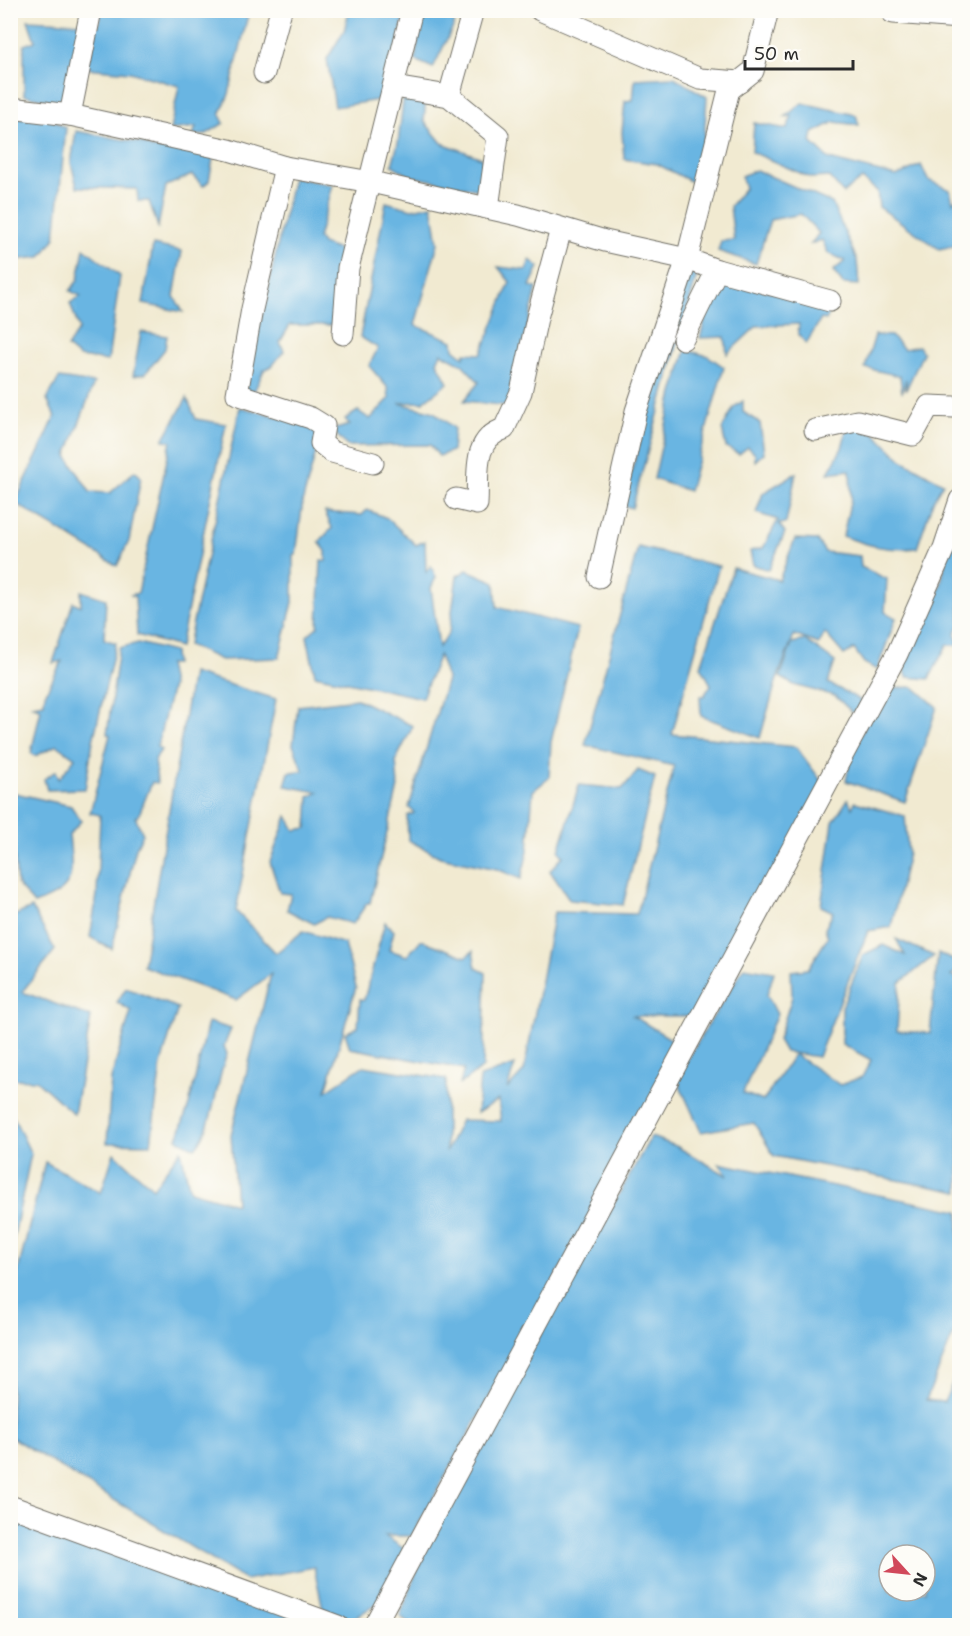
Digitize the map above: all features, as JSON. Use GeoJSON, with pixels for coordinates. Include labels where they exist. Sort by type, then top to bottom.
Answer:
{"type":"FeatureCollection","features":[{"type":"Feature","properties":{"kind":"main road"},"geometry":{"type":"LineString","coordinates":[[894,10],[960,15]]}},
{"type":"Feature","properties":{"kind":"street"},"geometry":{"type":"LineString","coordinates":[[70,115],[91,10]]}},
{"type":"Feature","properties":{"kind":"street"},"geometry":{"type":"LineString","coordinates":[[264,72],[281,10]]}},
{"type":"Feature","properties":{"kind":"street"},"geometry":{"type":"LineString","coordinates":[[343,334],[348,268],[412,10]]}},
{"type":"Feature","properties":{"kind":"street"},"geometry":{"type":"LineString","coordinates":[[449,96],[473,10]]}},
{"type":"Feature","properties":{"kind":"street"},"geometry":{"type":"LineString","coordinates":[[540,10],[700,79],[740,82]]}},
{"type":"Feature","properties":{"kind":"street"},"geometry":{"type":"LineString","coordinates":[[599,577],[636,411],[687,259],[729,90],[753,71],[768,10]]}},
{"type":"Feature","properties":{"kind":"street"},"geometry":{"type":"LineString","coordinates":[[394,87],[449,96],[498,136],[488,208]]}},
{"type":"Feature","properties":{"kind":"street"},"geometry":{"type":"LineString","coordinates":[[10,108],[70,115],[229,150],[285,166],[488,208],[561,229],[687,259],[717,270],[830,301]]}},
{"type":"Feature","properties":{"kind":"street"},"geometry":{"type":"LineString","coordinates":[[285,166],[252,309],[237,394],[311,418],[324,426],[321,443],[332,452],[373,463]]}},
{"type":"Feature","properties":{"kind":"street"},"geometry":{"type":"LineString","coordinates":[[456,499],[477,504],[477,463],[484,442],[493,433],[504,429],[521,392],[537,318],[561,229]]}},
{"type":"Feature","properties":{"kind":"street"},"geometry":{"type":"LineString","coordinates":[[683,339],[717,270]]}},
{"type":"Feature","properties":{"kind":"street"},"geometry":{"type":"LineString","coordinates":[[815,430],[857,421],[913,435],[929,406],[958,403]]}},
{"type":"Feature","properties":{"kind":"street"},"geometry":{"type":"LineString","coordinates":[[374,1626],[897,654],[944,548],[960,500]]}},
{"type":"Feature","properties":{"kind":"street"},"geometry":{"type":"LineString","coordinates":[[10,1506],[338,1626]]}},
{"type":"Feature","properties":{"kind":"water"},"geometry":{"type":"Polygon","coordinates":[[[102,11],[249,11],[229,94],[220,115],[224,123],[205,135],[193,135],[196,127],[170,130],[179,86],[130,72],[86,68],[102,11]]]}},
{"type":"Feature","properties":{"kind":"water"},"geometry":{"type":"Polygon","coordinates":[[[349,11],[406,11],[384,99],[335,107],[327,59],[344,31],[349,11]]]}},
{"type":"Feature","properties":{"kind":"water"},"geometry":{"type":"Polygon","coordinates":[[[422,11],[457,11],[454,25],[433,68],[415,60],[422,11]]]}},
{"type":"Feature","properties":{"kind":"water"},"geometry":{"type":"Polygon","coordinates":[[[28,20],[83,23],[65,104],[24,95],[24,45],[35,41],[28,20]]]}},
{"type":"Feature","properties":{"kind":"water"},"geometry":{"type":"Polygon","coordinates":[[[674,77],[707,97],[702,167],[694,183],[657,164],[624,159],[622,132],[625,101],[633,100],[635,79],[674,77]]]}},
{"type":"Feature","properties":{"kind":"water"},"geometry":{"type":"Polygon","coordinates":[[[404,94],[426,98],[424,121],[442,143],[482,158],[484,191],[410,176],[392,165],[398,143],[404,94]]]}},
{"type":"Feature","properties":{"kind":"water"},"geometry":{"type":"Polygon","coordinates":[[[802,103],[856,115],[859,125],[834,122],[813,133],[811,142],[829,159],[896,176],[921,165],[928,180],[950,190],[953,202],[959,196],[959,245],[939,249],[879,207],[877,191],[862,179],[843,193],[829,177],[811,178],[752,152],[754,123],[787,129],[792,116],[785,117],[802,103]]]}},
{"type":"Feature","properties":{"kind":"water"},"geometry":{"type":"Polygon","coordinates":[[[42,113],[66,128],[55,238],[41,257],[14,260],[11,279],[10,182],[17,139],[14,118],[42,113]]]}},
{"type":"Feature","properties":{"kind":"water"},"geometry":{"type":"Polygon","coordinates":[[[76,131],[142,143],[152,148],[214,153],[209,181],[203,186],[192,175],[166,186],[158,227],[149,201],[138,201],[137,189],[77,187],[71,163],[76,131]]]}},
{"type":"Feature","properties":{"kind":"water"},"geometry":{"type":"Polygon","coordinates":[[[756,170],[832,203],[857,260],[859,285],[843,284],[833,271],[845,261],[828,253],[822,240],[811,244],[819,233],[801,214],[770,220],[756,264],[718,251],[721,241],[734,240],[730,206],[745,188],[741,176],[756,170]]]}},
{"type":"Feature","properties":{"kind":"water"},"geometry":{"type":"Polygon","coordinates":[[[293,177],[333,185],[318,238],[322,244],[342,251],[337,325],[290,325],[280,342],[284,351],[273,365],[264,370],[252,396],[244,395],[293,177]]]}},
{"type":"Feature","properties":{"kind":"water"},"geometry":{"type":"Polygon","coordinates":[[[386,202],[412,209],[432,205],[438,243],[415,325],[453,341],[454,349],[464,357],[465,353],[481,354],[510,282],[498,267],[526,270],[530,260],[539,267],[530,286],[537,288],[508,406],[464,401],[479,382],[462,364],[441,353],[437,362],[448,383],[423,402],[399,403],[434,412],[454,428],[452,451],[439,456],[430,445],[347,446],[332,430],[350,425],[345,419],[358,411],[370,419],[389,399],[388,388],[369,366],[378,348],[360,337],[386,202]]]}},
{"type":"Feature","properties":{"kind":"water"},"geometry":{"type":"Polygon","coordinates":[[[153,245],[182,251],[174,296],[183,312],[143,304],[153,245]]]}},
{"type":"Feature","properties":{"kind":"water"},"geometry":{"type":"Polygon","coordinates":[[[84,248],[120,276],[108,361],[79,357],[67,347],[79,329],[70,303],[81,296],[70,291],[78,280],[84,248]]]}},
{"type":"Feature","properties":{"kind":"water"},"geometry":{"type":"Polygon","coordinates":[[[691,260],[700,264],[632,508],[622,505],[691,260]]]}},
{"type":"Feature","properties":{"kind":"water"},"geometry":{"type":"Polygon","coordinates":[[[716,281],[821,301],[829,314],[826,320],[821,319],[806,344],[798,333],[799,324],[757,326],[727,354],[725,337],[700,338],[716,281]]]}},
{"type":"Feature","properties":{"kind":"water"},"geometry":{"type":"Polygon","coordinates":[[[141,332],[167,336],[165,349],[145,374],[133,376],[141,332]]]}},
{"type":"Feature","properties":{"kind":"water"},"geometry":{"type":"Polygon","coordinates":[[[875,335],[891,336],[904,349],[919,346],[923,353],[906,390],[906,379],[902,393],[900,376],[865,368],[875,335]]]}},
{"type":"Feature","properties":{"kind":"water"},"geometry":{"type":"Polygon","coordinates":[[[686,350],[708,356],[724,367],[689,491],[654,479],[673,393],[686,350]]]}},
{"type":"Feature","properties":{"kind":"water"},"geometry":{"type":"Polygon","coordinates":[[[59,378],[94,383],[67,456],[90,492],[110,493],[135,471],[141,477],[129,541],[117,566],[15,503],[55,417],[47,399],[59,378]]]}},
{"type":"Feature","properties":{"kind":"water"},"geometry":{"type":"Polygon","coordinates":[[[187,398],[196,419],[226,424],[180,647],[137,635],[135,597],[131,595],[138,593],[171,441],[163,440],[187,398]]]}},
{"type":"Feature","properties":{"kind":"water"},"geometry":{"type":"Polygon","coordinates":[[[743,401],[743,412],[760,423],[764,453],[755,461],[755,454],[748,447],[739,454],[726,447],[722,429],[734,407],[743,401]]]}},
{"type":"Feature","properties":{"kind":"water"},"geometry":{"type":"Polygon","coordinates":[[[240,407],[315,426],[320,437],[303,500],[296,555],[293,555],[293,602],[279,658],[221,660],[188,645],[240,407]]]}},
{"type":"Feature","properties":{"kind":"water"},"geometry":{"type":"Polygon","coordinates":[[[848,424],[874,433],[902,460],[943,483],[933,501],[917,548],[879,547],[843,536],[851,498],[850,470],[828,473],[842,448],[848,424]]]}},
{"type":"Feature","properties":{"kind":"water"},"geometry":{"type":"Polygon","coordinates":[[[796,473],[786,523],[779,524],[785,532],[769,570],[753,565],[750,551],[763,548],[778,520],[756,513],[763,493],[796,473]]]}},
{"type":"Feature","properties":{"kind":"water"},"geometry":{"type":"Polygon","coordinates":[[[367,510],[387,518],[416,545],[425,541],[426,572],[431,566],[436,577],[431,588],[439,647],[449,633],[457,576],[467,570],[495,582],[497,607],[578,628],[551,742],[549,778],[533,791],[528,851],[521,879],[497,869],[440,857],[408,840],[407,816],[414,813],[409,807],[447,679],[439,655],[422,698],[315,675],[307,636],[318,626],[321,560],[326,561],[326,551],[319,542],[332,528],[325,512],[362,515],[367,510]]]}},
{"type":"Feature","properties":{"kind":"water"},"geometry":{"type":"Polygon","coordinates":[[[953,527],[959,530],[960,624],[955,634],[959,645],[947,645],[929,679],[907,677],[903,663],[940,588],[953,527]]]}},
{"type":"Feature","properties":{"kind":"water"},"geometry":{"type":"Polygon","coordinates":[[[795,539],[817,540],[825,552],[860,556],[861,567],[887,579],[885,612],[896,618],[877,670],[864,663],[854,649],[844,655],[825,633],[819,644],[794,635],[776,682],[760,738],[701,716],[700,696],[704,696],[711,685],[701,666],[733,568],[779,580],[795,539]]]}},
{"type":"Feature","properties":{"kind":"water"},"geometry":{"type":"Polygon","coordinates":[[[638,547],[719,566],[672,734],[796,747],[823,783],[696,1016],[633,1016],[684,1047],[412,1536],[385,1536],[409,1552],[386,1599],[350,1620],[323,1609],[314,1567],[245,1580],[11,1437],[11,1299],[45,1162],[101,1193],[114,1153],[153,1188],[181,1150],[190,1191],[236,1204],[231,1135],[271,974],[236,1000],[143,966],[192,673],[276,699],[236,911],[276,953],[303,931],[345,944],[356,987],[326,1091],[363,1066],[446,1079],[446,1152],[461,1120],[501,1121],[498,1100],[477,1113],[480,1077],[515,1065],[507,1089],[524,1071],[554,912],[637,914],[674,766],[585,745],[638,547]]]}},
{"type":"Feature","properties":{"kind":"water"},"geometry":{"type":"Polygon","coordinates":[[[81,591],[106,599],[104,639],[116,643],[93,741],[85,789],[47,790],[44,779],[56,771],[59,779],[75,758],[57,745],[35,756],[31,753],[41,709],[32,705],[44,703],[45,694],[62,661],[53,663],[73,602],[81,606],[81,591]]]}},
{"type":"Feature","properties":{"kind":"water"},"geometry":{"type":"Polygon","coordinates":[[[805,640],[835,662],[828,683],[864,702],[854,714],[835,696],[794,685],[780,677],[792,643],[805,640]]]}},
{"type":"Feature","properties":{"kind":"water"},"geometry":{"type":"Polygon","coordinates":[[[138,643],[174,652],[175,664],[168,664],[172,686],[157,747],[161,750],[155,759],[157,783],[152,782],[138,817],[135,817],[143,834],[136,848],[112,949],[90,937],[97,895],[100,815],[90,813],[110,735],[107,734],[119,648],[138,643]]]}},
{"type":"Feature","properties":{"kind":"water"},"geometry":{"type":"Polygon","coordinates":[[[914,687],[937,707],[905,802],[846,781],[852,751],[886,688],[914,687]]]}},
{"type":"Feature","properties":{"kind":"water"},"geometry":{"type":"Polygon","coordinates":[[[357,699],[413,726],[396,760],[398,787],[370,903],[367,903],[353,924],[327,917],[314,924],[287,910],[291,894],[280,893],[270,862],[287,816],[295,830],[307,828],[309,797],[318,792],[285,786],[289,772],[303,771],[293,745],[298,706],[357,699]]]}},
{"type":"Feature","properties":{"kind":"water"},"geometry":{"type":"Polygon","coordinates":[[[638,770],[655,777],[623,905],[570,900],[550,871],[563,856],[559,851],[579,785],[622,789],[638,770]]]}},
{"type":"Feature","properties":{"kind":"water"},"geometry":{"type":"Polygon","coordinates":[[[15,793],[71,806],[81,821],[69,835],[71,871],[69,880],[58,893],[34,904],[17,884],[14,851],[11,847],[11,805],[15,793]]]}},
{"type":"Feature","properties":{"kind":"water"},"geometry":{"type":"Polygon","coordinates":[[[848,799],[852,808],[855,802],[905,816],[908,853],[891,927],[868,931],[818,1057],[785,1052],[778,1040],[792,997],[791,971],[808,969],[828,937],[825,929],[833,912],[821,906],[833,822],[848,799]]]}},
{"type":"Feature","properties":{"kind":"water"},"geometry":{"type":"Polygon","coordinates":[[[32,908],[55,950],[22,992],[91,1017],[74,1114],[36,1080],[11,1079],[11,917],[32,908]]]}},
{"type":"Feature","properties":{"kind":"water"},"geometry":{"type":"Polygon","coordinates":[[[385,922],[394,931],[389,950],[407,956],[421,940],[466,957],[473,951],[476,968],[486,973],[483,1067],[460,1084],[464,1069],[350,1048],[345,1033],[358,1027],[360,999],[364,1000],[385,922]]]}},
{"type":"Feature","properties":{"kind":"water"},"geometry":{"type":"Polygon","coordinates":[[[896,939],[934,956],[900,983],[897,1031],[930,1033],[938,953],[959,963],[959,969],[951,976],[960,978],[959,1192],[774,1156],[754,1123],[701,1132],[676,1077],[744,967],[774,972],[767,995],[777,1014],[743,1093],[763,1101],[794,1054],[840,1085],[862,1077],[871,1060],[842,1044],[842,1007],[863,955],[883,945],[905,955],[896,939]]]}},
{"type":"Feature","properties":{"kind":"water"},"geometry":{"type":"Polygon","coordinates":[[[126,988],[178,1008],[161,1064],[151,1144],[107,1143],[111,1079],[131,1011],[117,1002],[126,988]]]}},
{"type":"Feature","properties":{"kind":"water"},"geometry":{"type":"Polygon","coordinates":[[[208,1022],[231,1029],[224,1046],[227,1054],[211,1117],[195,1148],[177,1139],[189,1105],[208,1022]]]}},
{"type":"Feature","properties":{"kind":"water"},"geometry":{"type":"Polygon","coordinates":[[[11,1112],[31,1154],[11,1250],[11,1112]]]}},
{"type":"Feature","properties":{"kind":"water"},"geometry":{"type":"Polygon","coordinates":[[[651,1137],[676,1146],[728,1176],[719,1163],[959,1211],[959,1321],[926,1400],[944,1402],[959,1368],[959,1625],[411,1626],[400,1616],[436,1520],[651,1137]]]}},
{"type":"Feature","properties":{"kind":"water"},"geometry":{"type":"Polygon","coordinates":[[[10,1514],[329,1625],[11,1625],[10,1514]]]}}]}
